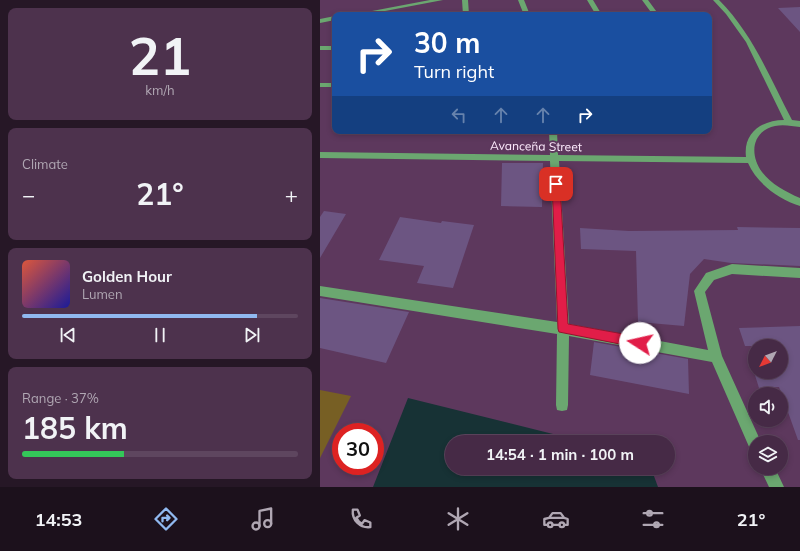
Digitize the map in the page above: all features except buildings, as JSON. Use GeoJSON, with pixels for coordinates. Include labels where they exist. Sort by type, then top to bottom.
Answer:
{"type":"FeatureCollection","features":[{"type":"Feature","properties":{"kind":"street"},"geometry":{"type":"LineString","coordinates":[[371,12],[440,0]]}},
{"type":"Feature","properties":{"kind":"street"},"geometry":{"type":"LineString","coordinates":[[464,0],[466,12]]}},
{"type":"Feature","properties":{"kind":"street"},"geometry":{"type":"LineString","coordinates":[[521,0],[526,12]]}},
{"type":"Feature","properties":{"kind":"street"},"geometry":{"type":"LineString","coordinates":[[590,0],[597,12]]}},
{"type":"Feature","properties":{"kind":"street"},"geometry":{"type":"LineString","coordinates":[[645,0],[654,12]]}},
{"type":"Feature","properties":{"kind":"street"},"geometry":{"type":"LineString","coordinates":[[716,0],[728,11],[741,28],[788,123]]}},
{"type":"Feature","properties":{"kind":"street"},"geometry":{"type":"LineString","coordinates":[[403,12],[404,6]]}},
{"type":"Feature","properties":{"kind":"street"},"geometry":{"type":"LineString","coordinates":[[320,21],[332,19]]}},
{"type":"Feature","properties":{"kind":"street"},"geometry":{"type":"LineString","coordinates":[[320,48],[332,48]]}},
{"type":"Feature","properties":{"kind":"street"},"geometry":{"type":"LineString","coordinates":[[320,85],[332,85]]}},
{"type":"Feature","properties":{"kind":"street"},"geometry":{"type":"LineString","coordinates":[[800,124],[775,123],[762,128],[753,136],[749,147],[751,160],[760,175],[777,190],[800,202]]}},
{"type":"Feature","properties":{"kind":"street"},"geometry":{"type":"LineString","coordinates":[[553,134],[563,329],[562,405]]}},
{"type":"Feature","properties":{"kind":"street","name":"Avanceña Street"},"geometry":{"type":"LineString","coordinates":[[320,155],[751,160]]}},
{"type":"Feature","properties":{"kind":"street"},"geometry":{"type":"LineString","coordinates":[[751,435],[716,357],[699,291],[710,276],[732,269],[800,273]]}},
{"type":"Feature","properties":{"kind":"street"},"geometry":{"type":"LineString","coordinates":[[320,291],[563,329],[716,357]]}},
{"type":"Feature","properties":{"kind":"street"},"geometry":{"type":"LineString","coordinates":[[771,475],[777,487]]}},
{"type":"Feature","properties":{"kind":"shaded area"},"geometry":{"type":"Polygon","coordinates":[[[320,390],[351,396],[338,423],[332,423],[332,434],[320,458],[320,390]]]}},
{"type":"Feature","properties":{"kind":"shaded area"},"geometry":{"type":"Polygon","coordinates":[[[408,398],[557,435],[445,435],[445,475],[654,475],[658,487],[373,487],[378,475],[384,475],[384,459],[408,398]]]}},
{"type":"Feature","properties":{"kind":"route"},"geometry":{"type":"LineString","coordinates":[[556,184],[563,329],[640,343]]}}]}
